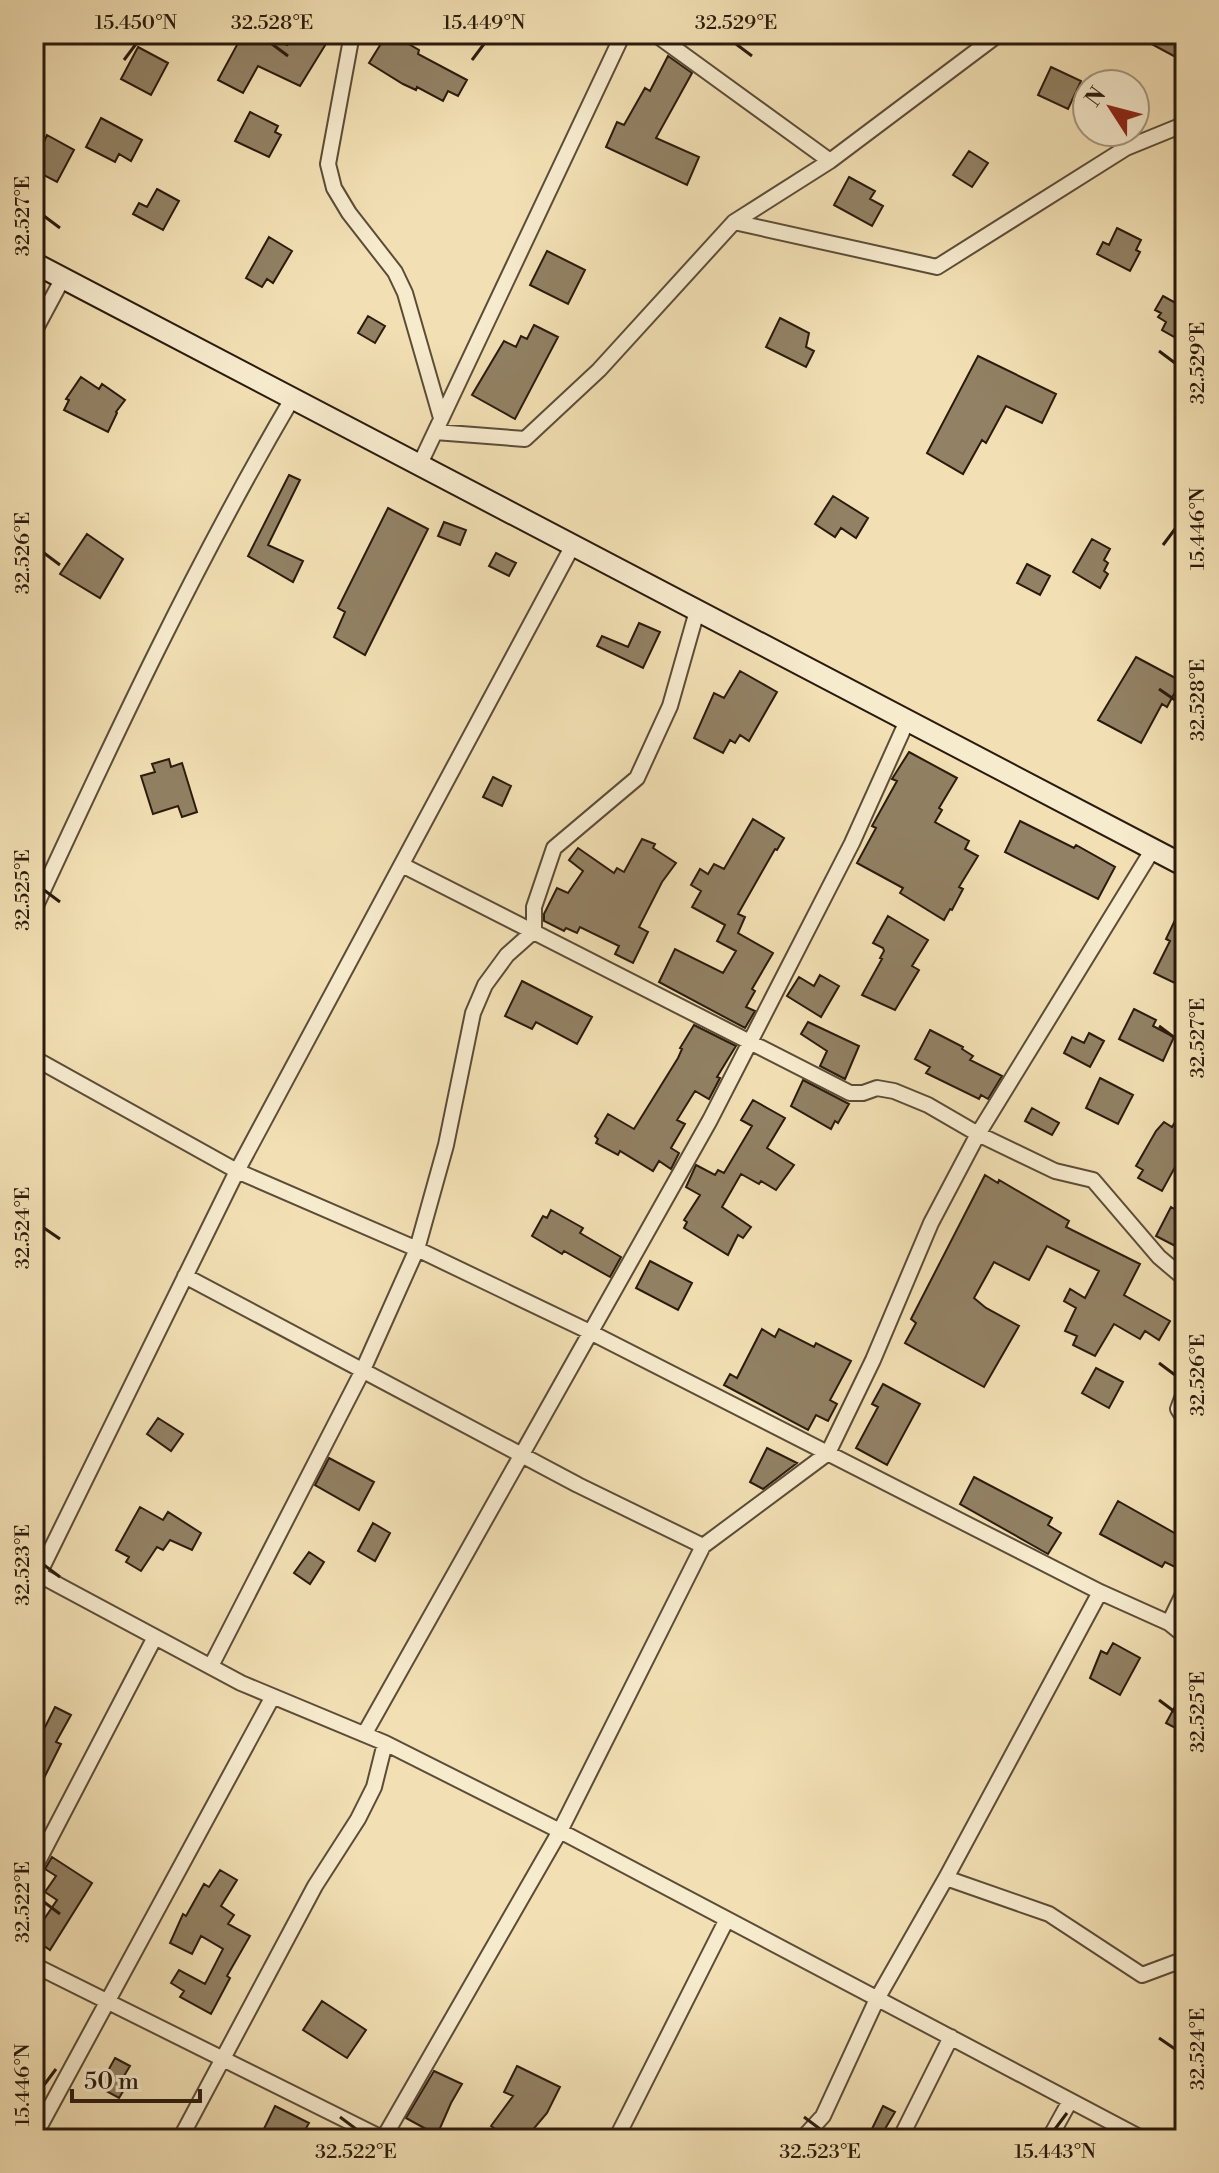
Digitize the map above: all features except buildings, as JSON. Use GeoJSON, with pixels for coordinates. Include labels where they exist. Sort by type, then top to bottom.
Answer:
{"type":"FeatureCollection","features":[{"type":"Feature","properties":{"kind":"street"},"geometry":{"type":"LineString","coordinates":[[352,34],[328,164],[334,188],[349,213],[395,272],[405,293],[438,425]]}},
{"type":"Feature","properties":{"kind":"street"},"geometry":{"type":"LineString","coordinates":[[419,466],[623,34]]}},
{"type":"Feature","properties":{"kind":"street"},"geometry":{"type":"LineString","coordinates":[[655,34],[830,161]]}},
{"type":"Feature","properties":{"kind":"street"},"geometry":{"type":"LineString","coordinates":[[438,425],[525,439],[599,370],[734,222],[830,161],[999,34]]}},
{"type":"Feature","properties":{"kind":"street"},"geometry":{"type":"LineString","coordinates":[[734,222],[937,267],[1126,148],[1185,124]]}},
{"type":"Feature","properties":{"kind":"street"},"geometry":{"type":"LineString","coordinates":[[34,263],[1185,866]]}},
{"type":"Feature","properties":{"kind":"street"},"geometry":{"type":"LineString","coordinates":[[34,332],[63,278]]}},
{"type":"Feature","properties":{"kind":"street"},"geometry":{"type":"LineString","coordinates":[[34,910],[104,758],[234,498],[292,399]]}},
{"type":"Feature","properties":{"kind":"street"},"geometry":{"type":"LineString","coordinates":[[572,547],[237,1171],[36,1576],[272,1698],[365,1733],[560,1831],[1143,2139]]}},
{"type":"Feature","properties":{"kind":"street"},"geometry":{"type":"LineString","coordinates":[[211,1666],[362,1372],[417,1249],[446,1145],[473,1013],[485,985],[534,931],[534,907],[554,848],[637,778],[670,706],[697,611]]}},
{"type":"Feature","properties":{"kind":"street"},"geometry":{"type":"LineString","coordinates":[[365,1733],[752,1042],[852,843],[907,721]]}},
{"type":"Feature","properties":{"kind":"street"},"geometry":{"type":"LineString","coordinates":[[34,1965],[383,2139],[560,1831],[703,1546],[828,1453],[873,1360],[931,1223],[978,1134],[1153,849]]}},
{"type":"Feature","properties":{"kind":"street"},"geometry":{"type":"LineString","coordinates":[[402,865],[850,1093],[877,1088],[894,1091],[928,1105],[978,1134],[1055,1171],[1093,1180],[1159,1257],[1185,1279]]}},
{"type":"Feature","properties":{"kind":"street"},"geometry":{"type":"LineString","coordinates":[[34,1058],[237,1171],[417,1249],[590,1332],[1100,1592],[1169,1623],[1185,1636]]}},
{"type":"Feature","properties":{"kind":"street"},"geometry":{"type":"LineString","coordinates":[[185,1276],[520,1455],[703,1546]]}},
{"type":"Feature","properties":{"kind":"street"},"geometry":{"type":"LineString","coordinates":[[1185,1390],[1178,1409],[1185,1420]]}},
{"type":"Feature","properties":{"kind":"street"},"geometry":{"type":"LineString","coordinates":[[1169,1623],[1185,1590]]}},
{"type":"Feature","properties":{"kind":"street"},"geometry":{"type":"LineString","coordinates":[[802,2139],[823,2116],[877,1999],[1100,1592]]}},
{"type":"Feature","properties":{"kind":"street"},"geometry":{"type":"LineString","coordinates":[[34,1869],[155,1637]]}},
{"type":"Feature","properties":{"kind":"street"},"geometry":{"type":"LineString","coordinates":[[34,2137],[272,1698]]}},
{"type":"Feature","properties":{"kind":"street"},"geometry":{"type":"LineString","coordinates":[[180,2139],[315,1886],[358,1819],[374,1787],[385,1743]]}},
{"type":"Feature","properties":{"kind":"street"},"geometry":{"type":"LineString","coordinates":[[946,1878],[1049,1914],[1142,1975],[1185,1959]]}},
{"type":"Feature","properties":{"kind":"street"},"geometry":{"type":"LineString","coordinates":[[616,2139],[727,1919]]}},
{"type":"Feature","properties":{"kind":"street"},"geometry":{"type":"LineString","coordinates":[[900,2139],[951,2037]]}},
{"type":"Feature","properties":{"kind":"street"},"geometry":{"type":"LineString","coordinates":[[1049,2139],[1070,2101]]}}]}
